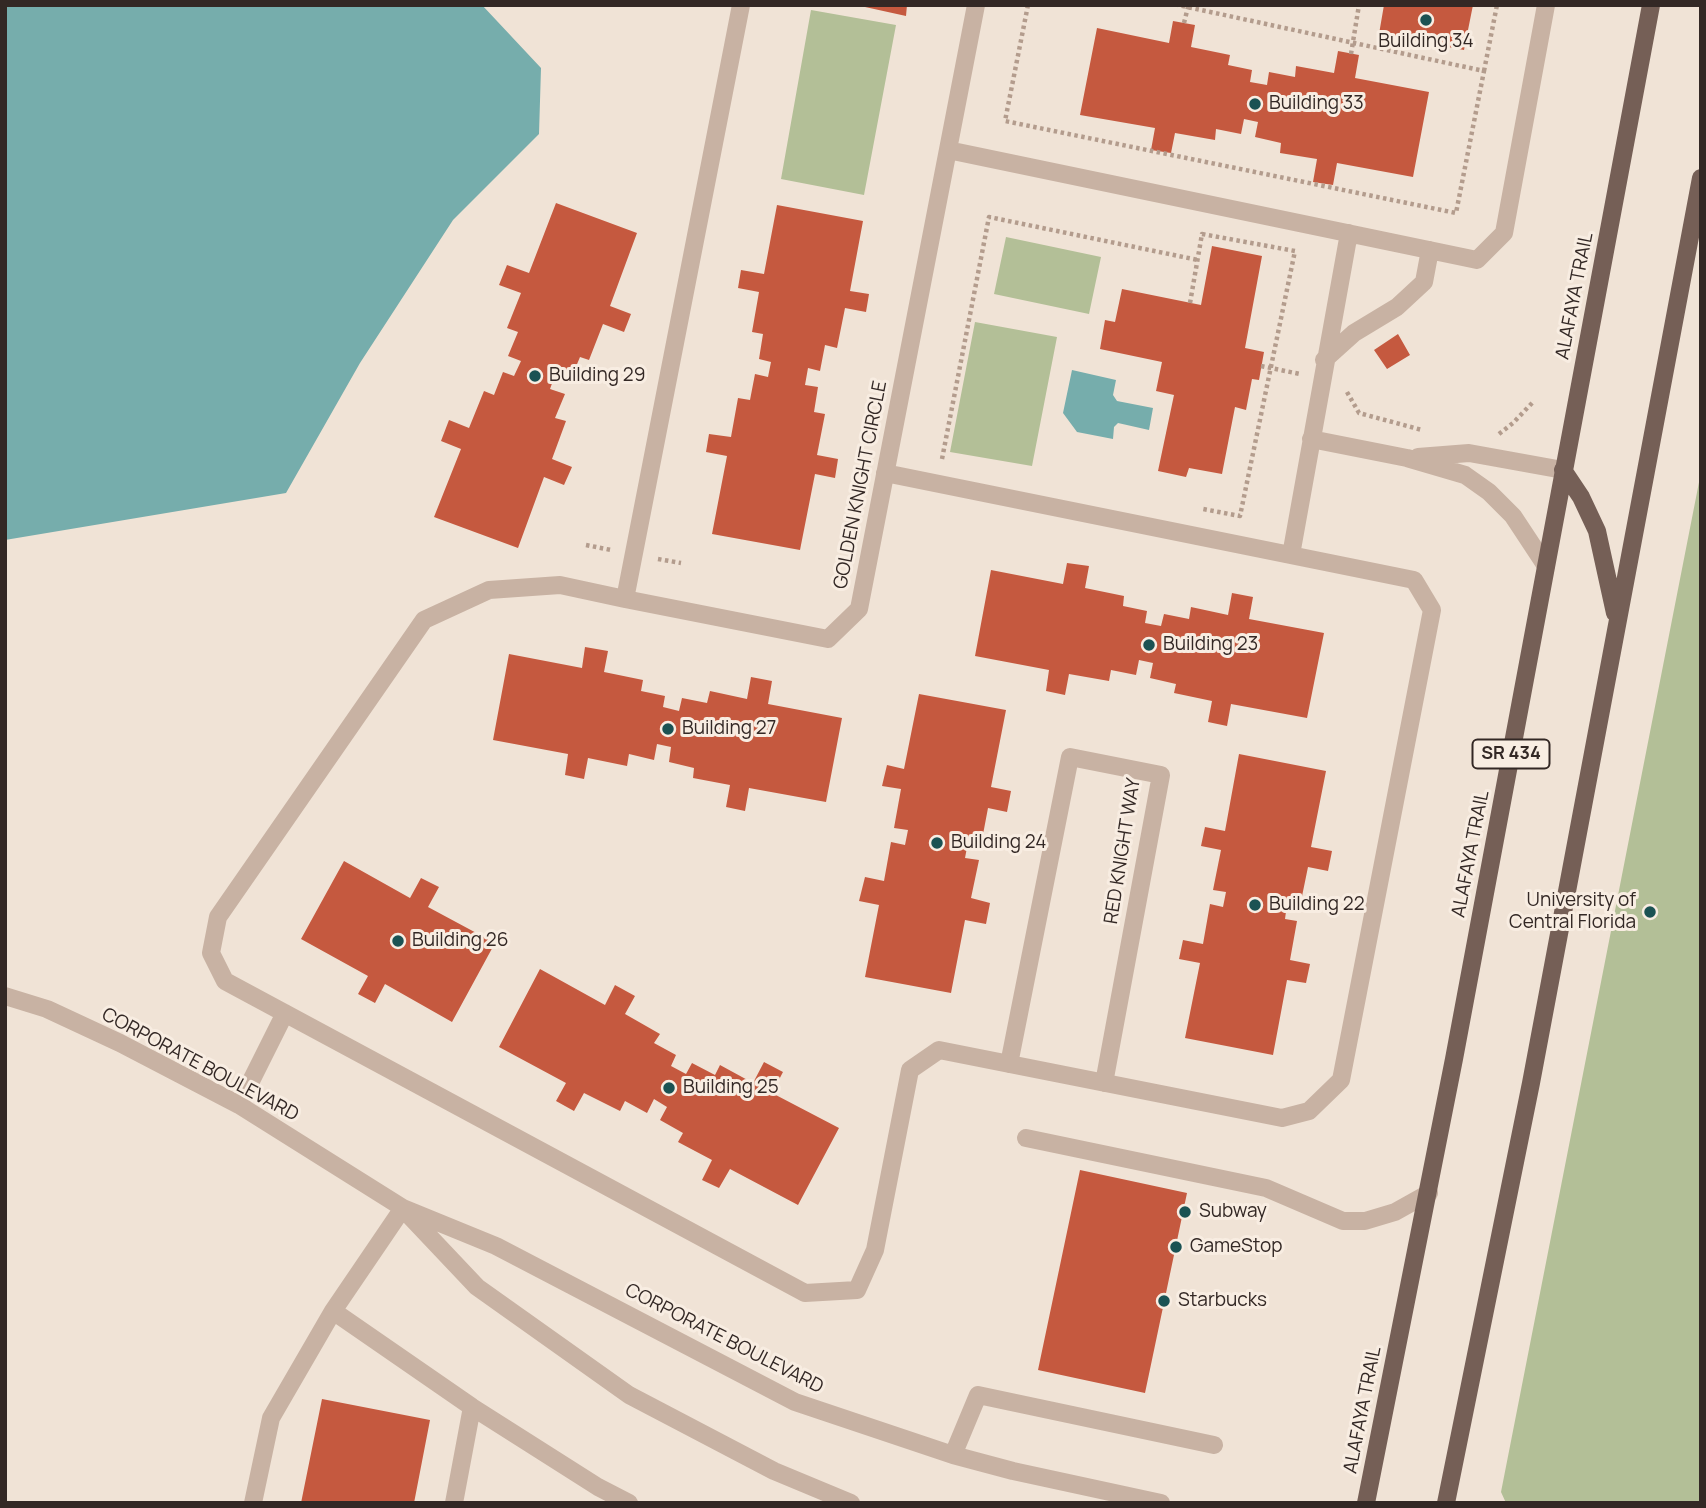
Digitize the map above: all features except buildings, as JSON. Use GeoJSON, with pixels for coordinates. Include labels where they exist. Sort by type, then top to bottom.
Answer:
{"type":"FeatureCollection","features":[{"type":"Feature","properties":{"kind":"main road","name":"ALAFAYA TRAIL"},"geometry":{"type":"LineString","coordinates":[[1366,1503],[1429,1193],[1651,5]]}},
{"type":"Feature","properties":{"kind":"main road"},"geometry":{"type":"LineString","coordinates":[[1446,1503],[1531,1083],[1701,178]]}},
{"type":"Feature","properties":{"kind":"main road"},"geometry":{"type":"LineString","coordinates":[[1563,470],[1581,497],[1597,531],[1616,620]]}},
{"type":"Feature","properties":{"kind":"street"},"geometry":{"type":"LineString","coordinates":[[741,5],[625,599],[559,585],[489,590],[424,621],[218,917],[211,953],[225,981],[805,1293],[857,1290],[875,1250],[910,1070],[939,1050],[1282,1118],[1309,1111],[1341,1080],[1432,610],[1415,580],[885,473]]}},
{"type":"Feature","properties":{"kind":"street","name":"GOLDEN KNIGHT CIRCLE"},"geometry":{"type":"LineString","coordinates":[[625,599],[828,639],[859,609],[976,5]]}},
{"type":"Feature","properties":{"kind":"street"},"geometry":{"type":"LineString","coordinates":[[948,150],[1477,260],[1504,233],[1546,5]]}},
{"type":"Feature","properties":{"kind":"street"},"geometry":{"type":"LineString","coordinates":[[1291,555],[1349,233]]}},
{"type":"Feature","properties":{"kind":"street"},"geometry":{"type":"LineString","coordinates":[[1324,360],[1354,333],[1397,307],[1424,282],[1430,250]]}},
{"type":"Feature","properties":{"kind":"street"},"geometry":{"type":"LineString","coordinates":[[1311,439],[1407,458],[1465,475],[1489,492],[1513,516],[1546,566]]}},
{"type":"Feature","properties":{"kind":"street"},"geometry":{"type":"LineString","coordinates":[[1407,458],[1469,453],[1563,470]]}},
{"type":"Feature","properties":{"kind":"street","name":"RED KNIGHT WAY"},"geometry":{"type":"LineString","coordinates":[[1009,1064],[1070,757],[1109,764],[1161,775],[1104,1083]]}},
{"type":"Feature","properties":{"kind":"street","name":"CORPORATE BOULEVARD"},"geometry":{"type":"LineString","coordinates":[[5,996],[60,1014],[239,1105],[403,1208],[496,1246],[795,1402],[953,1455],[1161,1503]]}},
{"type":"Feature","properties":{"kind":"street"},"geometry":{"type":"LineString","coordinates":[[239,1105],[285,1013]]}},
{"type":"Feature","properties":{"kind":"street"},"geometry":{"type":"LineString","coordinates":[[1026,1139],[1266,1188],[1343,1221],[1365,1221],[1395,1212],[1429,1193]]}},
{"type":"Feature","properties":{"kind":"street"},"geometry":{"type":"LineString","coordinates":[[253,1503],[271,1418],[333,1311],[403,1208]]}},
{"type":"Feature","properties":{"kind":"street","name":"CORPORATE BOULEVARD"},"geometry":{"type":"LineString","coordinates":[[403,1208],[477,1287],[629,1395],[774,1471],[850,1503]]}},
{"type":"Feature","properties":{"kind":"street"},"geometry":{"type":"LineString","coordinates":[[333,1311],[472,1407],[598,1487],[629,1503]]}},
{"type":"Feature","properties":{"kind":"street"},"geometry":{"type":"LineString","coordinates":[[953,1455],[978,1395],[1214,1445]]}},
{"type":"Feature","properties":{"kind":"street"},"geometry":{"type":"LineString","coordinates":[[454,1503],[472,1407]]}},
{"type":"Feature","properties":{"kind":"path"},"geometry":{"type":"LineString","coordinates":[[1028,5],[1004,121],[1456,213],[1497,5]]}},
{"type":"Feature","properties":{"kind":"path"},"geometry":{"type":"LineString","coordinates":[[1178,5],[1484,71]]}},
{"type":"Feature","properties":{"kind":"path"},"geometry":{"type":"LineString","coordinates":[[1351,54],[1359,5]]}},
{"type":"Feature","properties":{"kind":"path"},"geometry":{"type":"LineString","coordinates":[[1184,23],[1188,7]]}},
{"type":"Feature","properties":{"kind":"path"},"geometry":{"type":"LineString","coordinates":[[955,464],[941,461],[989,217],[1198,260]]}},
{"type":"Feature","properties":{"kind":"path"},"geometry":{"type":"LineString","coordinates":[[1190,303],[1202,234],[1295,251],[1240,516],[1199,509]]}},
{"type":"Feature","properties":{"kind":"path"},"geometry":{"type":"LineString","coordinates":[[1261,366],[1301,374]]}},
{"type":"Feature","properties":{"kind":"path"},"geometry":{"type":"LineString","coordinates":[[1342,384],[1359,413],[1429,432]]}},
{"type":"Feature","properties":{"kind":"path"},"geometry":{"type":"LineString","coordinates":[[1498,435],[1534,401]]}},
{"type":"Feature","properties":{"kind":"green space"},"geometry":{"type":"Polygon","coordinates":[[[811,10],[896,25],[864,195],[781,179],[811,10]]]}},
{"type":"Feature","properties":{"kind":"green space"},"geometry":{"type":"Polygon","coordinates":[[[1006,237],[1101,257],[1089,314],[994,294],[1006,237]]]}},
{"type":"Feature","properties":{"kind":"green space"},"geometry":{"type":"Polygon","coordinates":[[[975,322],[1057,337],[1032,466],[950,452],[975,322]]]}},
{"type":"Feature","properties":{"kind":"green space","name":"University of Central Florida"},"geometry":{"type":"Polygon","coordinates":[[[1701,472],[1701,1503],[1506,1503],[1501,1492],[1701,472]]]}},
{"type":"Feature","properties":{"kind":"water"},"geometry":{"type":"Polygon","coordinates":[[[5,5],[482,5],[541,68],[539,134],[453,220],[360,363],[286,493],[5,540],[5,5]]]}},
{"type":"Feature","properties":{"kind":"water"},"geometry":{"type":"Polygon","coordinates":[[[1072,370],[1116,380],[1113,395],[1117,401],[1153,408],[1149,430],[1118,423],[1114,427],[1113,439],[1077,432],[1063,413],[1072,370]]]}},
{"type":"Feature","properties":{"kind":"place","name":"Building 34"},"geometry":{"type":"Point","coordinates":[1426,20]}},
{"type":"Feature","properties":{"kind":"place","name":"Building 33"},"geometry":{"type":"Point","coordinates":[1255,104]}},
{"type":"Feature","properties":{"kind":"place","name":"Building 29"},"geometry":{"type":"Point","coordinates":[535,376]}},
{"type":"Feature","properties":{"kind":"place","name":"Building 23"},"geometry":{"type":"Point","coordinates":[1149,645]}},
{"type":"Feature","properties":{"kind":"place","name":"Building 27"},"geometry":{"type":"Point","coordinates":[668,729]}},
{"type":"Feature","properties":{"kind":"place","name":"Building 24"},"geometry":{"type":"Point","coordinates":[937,843]}},
{"type":"Feature","properties":{"kind":"place","name":"Building 22"},"geometry":{"type":"Point","coordinates":[1255,905]}},
{"type":"Feature","properties":{"kind":"place","name":"University of Central Florida"},"geometry":{"type":"Point","coordinates":[1650,912]}},
{"type":"Feature","properties":{"kind":"place","name":"Building 26"},"geometry":{"type":"Point","coordinates":[398,941]}},
{"type":"Feature","properties":{"kind":"place","name":"Building 25"},"geometry":{"type":"Point","coordinates":[669,1088]}},
{"type":"Feature","properties":{"kind":"place","name":"Subway"},"geometry":{"type":"Point","coordinates":[1185,1212]}},
{"type":"Feature","properties":{"kind":"place","name":"GameStop"},"geometry":{"type":"Point","coordinates":[1176,1247]}},
{"type":"Feature","properties":{"kind":"place","name":"Starbucks"},"geometry":{"type":"Point","coordinates":[1164,1301]}}]}
